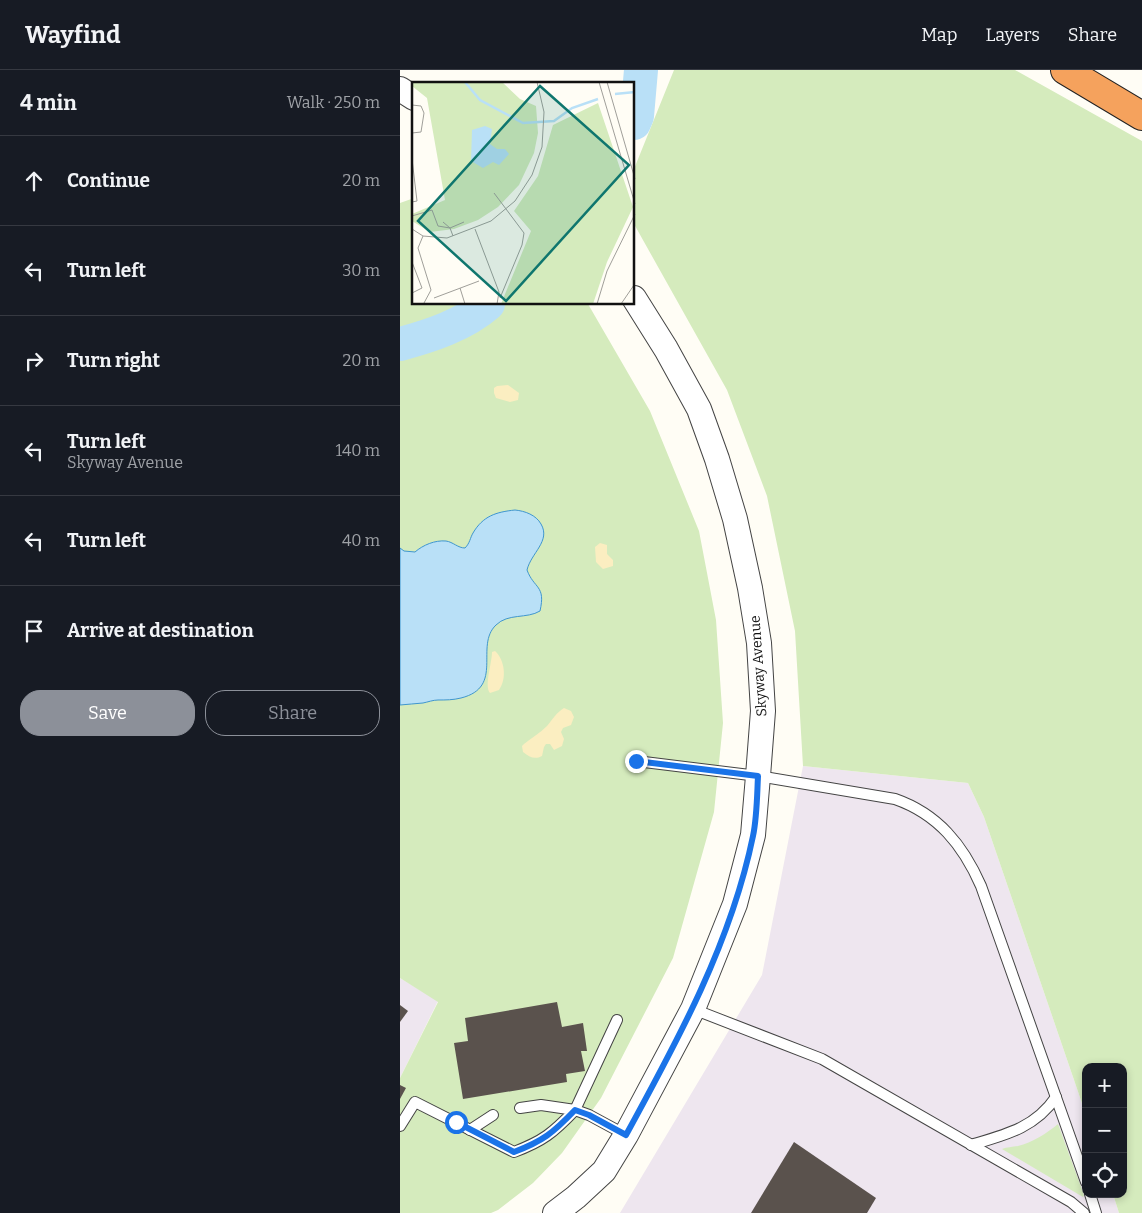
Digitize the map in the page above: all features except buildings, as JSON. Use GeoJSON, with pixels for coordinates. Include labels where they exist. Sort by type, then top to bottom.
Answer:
{"type":"FeatureCollection","features":[{"type":"Feature","properties":{"kind":"highway"},"geometry":{"type":"LineString","coordinates":[[1065,70],[1142,116]]}},
{"type":"Feature","properties":{"kind":"street"},"geometry":{"type":"LineString","coordinates":[[400,89],[412,97]]}},
{"type":"Feature","properties":{"kind":"street","name":"Skyway Avenue"},"geometry":{"type":"LineString","coordinates":[[555,1213],[576,1197],[604,1171],[626,1135],[693,1009],[737,895],[753,836],[763,711],[759,643],[750,588],[735,519],[717,459],[699,409],[666,349],[635,300]]}},
{"type":"Feature","properties":{"kind":"lane"},"geometry":{"type":"LineString","coordinates":[[636,761],[758,776],[895,799],[924,812],[949,835],[971,863],[981,886],[1082,1171]]}},
{"type":"Feature","properties":{"kind":"lane"},"geometry":{"type":"LineString","coordinates":[[693,1009],[822,1059],[1071,1202],[1084,1213]]}},
{"type":"Feature","properties":{"kind":"lane"},"geometry":{"type":"LineString","coordinates":[[400,1126],[415,1102],[514,1152],[537,1143],[558,1128],[575,1110],[617,1020]]}},
{"type":"Feature","properties":{"kind":"lane"},"geometry":{"type":"LineString","coordinates":[[971,1145],[1008,1135],[1021,1129],[1039,1117],[1051,1106],[1056,1097]]}},
{"type":"Feature","properties":{"kind":"lane"},"geometry":{"type":"LineString","coordinates":[[520,1108],[540,1105],[575,1110],[589,1115],[626,1135]]}},
{"type":"Feature","properties":{"kind":"lane"},"geometry":{"type":"LineString","coordinates":[[470,1130],[492,1115]]}},
{"type":"Feature","properties":{"kind":"lane"},"geometry":{"type":"LineString","coordinates":[[1091,1198],[1096,1213]]}},
{"type":"Feature","properties":{"kind":"shaded area"},"geometry":{"type":"Polygon","coordinates":[[[803,766],[968,783],[984,817],[1082,1103],[1082,1198],[1114,1198],[1119,1213],[620,1213],[762,975],[803,766]]]}},
{"type":"Feature","properties":{"kind":"shaded area"},"geometry":{"type":"Polygon","coordinates":[[[400,978],[438,1001],[400,1078],[400,978]]]}},
{"type":"Feature","properties":{"kind":"green space"},"geometry":{"type":"Polygon","coordinates":[[[674,70],[1015,70],[1142,141],[1142,1213],[1119,1213],[1114,1198],[1127,1198],[1127,1063],[1082,1063],[1082,1103],[984,817],[968,783],[803,766],[795,631],[767,496],[727,390],[635,226],[635,167],[674,70]]]}},
{"type":"Feature","properties":{"kind":"green space"},"geometry":{"type":"Polygon","coordinates":[[[412,199],[412,305],[589,305],[650,411],[699,531],[716,620],[723,723],[714,812],[673,958],[601,1098],[562,1153],[533,1183],[498,1210],[491,1213],[400,1213],[400,1078],[438,1002],[400,978],[400,203],[412,199]]]}},
{"type":"Feature","properties":{"kind":"green space"},"geometry":{"type":"Polygon","coordinates":[[[1058,1124],[1082,1190],[1082,1196],[1002,1149],[1029,1143],[1058,1124]]]}},
{"type":"Feature","properties":{"kind":"sand"},"geometry":{"type":"Polygon","coordinates":[[[508,385],[519,393],[518,400],[510,402],[496,398],[494,388],[508,385]]]}},
{"type":"Feature","properties":{"kind":"sand"},"geometry":{"type":"Polygon","coordinates":[[[600,543],[607,545],[607,554],[613,560],[613,566],[603,569],[596,562],[595,547],[600,543]]]}},
{"type":"Feature","properties":{"kind":"sand"},"geometry":{"type":"Polygon","coordinates":[[[495,651],[503,664],[504,675],[502,686],[499,690],[490,693],[488,690],[488,680],[492,652],[495,651]]]}},
{"type":"Feature","properties":{"kind":"sand"},"geometry":{"type":"Polygon","coordinates":[[[564,708],[571,711],[574,717],[571,725],[563,728],[561,732],[564,739],[562,746],[554,750],[550,744],[546,744],[542,756],[537,758],[530,757],[523,752],[522,746],[544,729],[564,708]]]}},
{"type":"Feature","properties":{"kind":"water"},"geometry":{"type":"Polygon","coordinates":[[[515,510],[526,512],[533,516],[539,521],[543,530],[542,542],[527,570],[540,592],[540,611],[529,615],[512,617],[496,625],[490,634],[487,644],[486,676],[482,685],[474,693],[455,699],[400,705],[400,548],[404,551],[415,552],[429,544],[442,541],[465,548],[477,527],[486,519],[502,512],[515,510]]]}},
{"type":"Feature","properties":{"kind":"waterway"},"geometry":{"type":"LineString","coordinates":[[635,121],[641,70]]}},
{"type":"Feature","properties":{"kind":"waterway"},"geometry":{"type":"LineString","coordinates":[[400,344],[458,324],[487,305]]}},
{"type":"Feature","properties":{"kind":"route"},"geometry":{"type":"LineString","coordinates":[[456,1122],[514,1152],[537,1143],[558,1128],[575,1110],[589,1115],[626,1135],[693,1009],[735,904],[753,836],[758,776],[636,761]]}}]}
